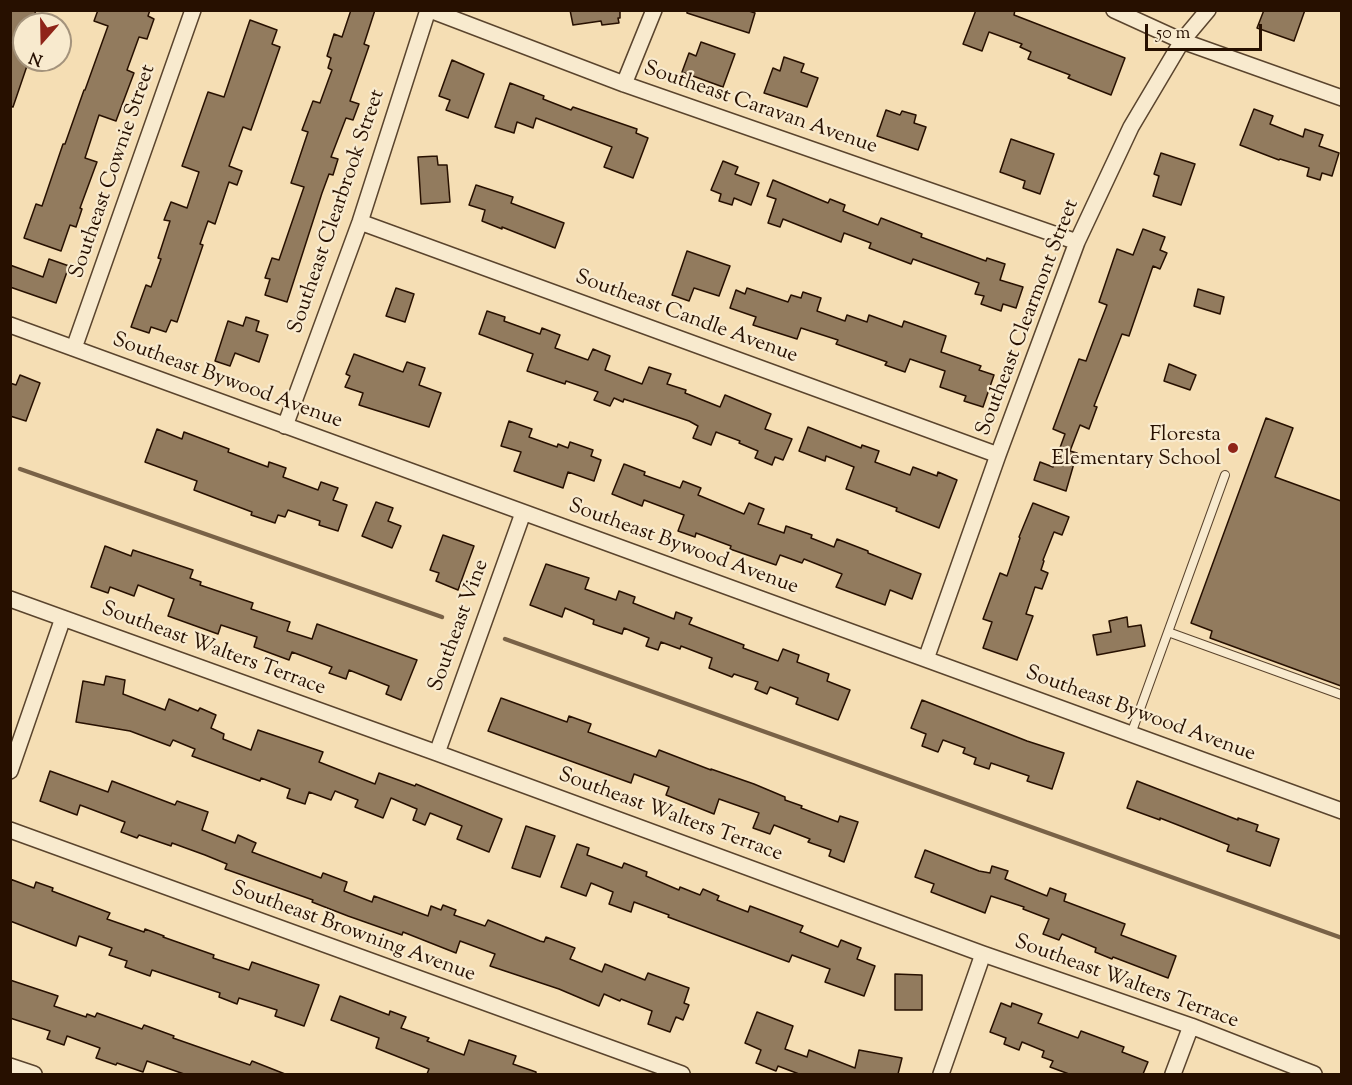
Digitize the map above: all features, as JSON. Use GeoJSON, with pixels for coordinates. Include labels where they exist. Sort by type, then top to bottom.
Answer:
{"type":"FeatureCollection","features":[{"type":"Feature","properties":{"kind":"street","name":"Southeast Cownie Street"},"geometry":{"type":"LineString","coordinates":[[74,348],[193,10]]}},
{"type":"Feature","properties":{"kind":"street","name":"Southeast Caravan Avenue"},"geometry":{"type":"LineString","coordinates":[[429,10],[624,84],[1077,242]]}},
{"type":"Feature","properties":{"kind":"street","name":"Southeast Clearbrook Street"},"geometry":{"type":"LineString","coordinates":[[285,426],[360,222],[429,10]]}},
{"type":"Feature","properties":{"kind":"street"},"geometry":{"type":"LineString","coordinates":[[624,84],[654,10]]}},
{"type":"Feature","properties":{"kind":"street"},"geometry":{"type":"LineString","coordinates":[[1114,10],[1182,41],[1341,98]]}},
{"type":"Feature","properties":{"kind":"street","name":"Southeast Clearmont Street"},"geometry":{"type":"LineString","coordinates":[[926,659],[1077,242],[1131,127],[1182,41],[1208,10]]}},
{"type":"Feature","properties":{"kind":"street","name":"Southeast Candle Avenue"},"geometry":{"type":"LineString","coordinates":[[360,222],[998,455]]}},
{"type":"Feature","properties":{"kind":"street","name":"Southeast Bywood Avenue"},"geometry":{"type":"LineString","coordinates":[[10,325],[1341,811]]}},
{"type":"Feature","properties":{"kind":"street","name":"Southeast Vine"},"geometry":{"type":"LineString","coordinates":[[437,753],[523,513]]}},
{"type":"Feature","properties":{"kind":"street","name":"Southeast Walters Terrace"},"geometry":{"type":"LineString","coordinates":[[10,599],[983,954],[1191,1026],[1314,1074]]}},
{"type":"Feature","properties":{"kind":"street"},"geometry":{"type":"LineString","coordinates":[[10,771],[63,618]]}},
{"type":"Feature","properties":{"kind":"street","name":"Southeast Browning Avenue"},"geometry":{"type":"LineString","coordinates":[[10,830],[682,1074]]}},
{"type":"Feature","properties":{"kind":"street"},"geometry":{"type":"LineString","coordinates":[[941,1074],[983,954]]}},
{"type":"Feature","properties":{"kind":"street"},"geometry":{"type":"LineString","coordinates":[[1173,1074],[1191,1026]]}},
{"type":"Feature","properties":{"kind":"street"},"geometry":{"type":"LineString","coordinates":[[10,1066],[34,1074]]}},
{"type":"Feature","properties":{"kind":"lane"},"geometry":{"type":"LineString","coordinates":[[1131,734],[1225,475]]}},
{"type":"Feature","properties":{"kind":"lane"},"geometry":{"type":"LineString","coordinates":[[1168,632],[1341,695]]}},
{"type":"Feature","properties":{"kind":"building"},"geometry":{"type":"Polygon","coordinates":[[[10,10],[36,10],[35,12],[12,12],[12,72],[25,72],[13,107],[10,106],[10,10]]]}},
{"type":"Feature","properties":{"kind":"building"},"geometry":{"type":"Polygon","coordinates":[[[98,10],[150,10],[148,16],[154,19],[147,39],[139,37],[127,70],[134,73],[116,121],[99,115],[85,158],[97,162],[80,208],[82,209],[76,227],[70,225],[61,251],[24,238],[36,204],[42,206],[108,26],[94,21],[98,10]]]}},
{"type":"Feature","properties":{"kind":"building"},"geometry":{"type":"Polygon","coordinates":[[[351,10],[375,10],[364,44],[369,46],[350,101],[359,104],[353,120],[346,118],[331,157],[338,159],[333,175],[329,174],[322,193],[287,302],[265,295],[270,279],[265,278],[272,258],[279,260],[304,187],[291,183],[308,132],[302,130],[313,101],[320,103],[332,70],[328,68],[331,58],[327,56],[334,34],[342,37],[351,10]]]}},
{"type":"Feature","properties":{"kind":"building"},"geometry":{"type":"Polygon","coordinates":[[[570,10],[620,10],[619,23],[602,25],[601,21],[573,25],[570,10]]]}},
{"type":"Feature","properties":{"kind":"building"},"geometry":{"type":"Polygon","coordinates":[[[687,10],[746,10],[755,13],[749,33],[687,13],[687,10]]]}},
{"type":"Feature","properties":{"kind":"building"},"geometry":{"type":"Polygon","coordinates":[[[976,10],[1015,10],[1014,15],[1125,58],[1111,95],[1068,78],[1070,75],[1028,59],[1031,52],[1020,47],[1022,44],[989,32],[982,51],[963,44],[976,10]]]}},
{"type":"Feature","properties":{"kind":"building"},"geometry":{"type":"Polygon","coordinates":[[[1264,10],[1305,10],[1294,41],[1257,28],[1264,10]]]}},
{"type":"Feature","properties":{"kind":"building"},"geometry":{"type":"Polygon","coordinates":[[[250,20],[277,30],[272,44],[280,47],[251,130],[243,127],[229,166],[242,171],[237,185],[229,182],[215,224],[208,221],[200,244],[203,245],[177,322],[171,320],[166,332],[151,327],[149,333],[131,327],[146,285],[151,287],[161,259],[158,258],[170,221],[164,220],[171,202],[187,208],[199,172],[182,166],[208,92],[224,97],[250,20]]]}},
{"type":"Feature","properties":{"kind":"building"},"geometry":{"type":"Polygon","coordinates":[[[701,42],[735,54],[723,87],[682,72],[689,53],[696,56],[701,42]]]}},
{"type":"Feature","properties":{"kind":"building"},"geometry":{"type":"Polygon","coordinates":[[[784,57],[804,64],[801,72],[818,78],[807,107],[764,93],[773,68],[780,71],[784,57]]]}},
{"type":"Feature","properties":{"kind":"building"},"geometry":{"type":"Polygon","coordinates":[[[452,60],[484,74],[468,118],[446,110],[450,100],[439,96],[452,60]]]}},
{"type":"Feature","properties":{"kind":"building"},"geometry":{"type":"Polygon","coordinates":[[[510,83],[544,96],[543,99],[571,110],[573,107],[637,129],[636,133],[648,138],[633,178],[604,167],[612,147],[536,118],[533,128],[517,122],[514,133],[495,127],[510,83]]]}},
{"type":"Feature","properties":{"kind":"building"},"geometry":{"type":"Polygon","coordinates":[[[1254,109],[1273,116],[1270,124],[1303,137],[1305,129],[1323,135],[1319,146],[1339,153],[1332,176],[1322,173],[1320,180],[1307,176],[1309,168],[1279,160],[1240,145],[1254,109]]]}},
{"type":"Feature","properties":{"kind":"building"},"geometry":{"type":"Polygon","coordinates":[[[886,110],[900,115],[902,111],[916,115],[914,123],[926,127],[918,150],[877,136],[886,110]]]}},
{"type":"Feature","properties":{"kind":"building"},"geometry":{"type":"Polygon","coordinates":[[[1011,139],[1054,154],[1040,194],[1023,188],[1025,181],[1000,172],[1011,139]]]}},
{"type":"Feature","properties":{"kind":"building"},"geometry":{"type":"Polygon","coordinates":[[[1161,153],[1195,164],[1181,205],[1153,196],[1159,176],[1154,174],[1161,153]]]}},
{"type":"Feature","properties":{"kind":"building"},"geometry":{"type":"Polygon","coordinates":[[[437,156],[438,165],[447,165],[450,202],[421,204],[418,157],[437,156]]]}},
{"type":"Feature","properties":{"kind":"building"},"geometry":{"type":"Polygon","coordinates":[[[723,161],[738,167],[735,174],[759,183],[751,205],[734,198],[732,205],[719,201],[721,194],[711,190],[723,161]]]}},
{"type":"Feature","properties":{"kind":"building"},"geometry":{"type":"Polygon","coordinates":[[[773,180],[828,203],[830,199],[845,205],[843,211],[878,225],[881,218],[922,234],[921,237],[986,261],[987,258],[1005,264],[1000,280],[1023,287],[1016,308],[1003,304],[1001,311],[981,304],[984,296],[975,294],[979,283],[913,259],[911,264],[869,248],[871,243],[844,233],[841,242],[783,219],[780,227],[768,223],[776,199],[767,196],[773,180]]]}},
{"type":"Feature","properties":{"kind":"building"},"geometry":{"type":"Polygon","coordinates":[[[476,185],[513,197],[511,203],[564,223],[555,248],[482,221],[485,210],[469,205],[476,185]]]}},
{"type":"Feature","properties":{"kind":"building"},"geometry":{"type":"Polygon","coordinates":[[[1143,229],[1165,237],[1160,250],[1167,253],[1160,269],[1153,266],[1129,336],[1122,334],[1094,406],[1097,407],[1089,429],[1080,425],[1070,451],[1077,453],[1066,491],[1034,480],[1040,462],[1053,467],[1065,434],[1053,429],[1079,359],[1086,361],[1107,305],[1099,302],[1117,249],[1133,255],[1143,229]]]}},
{"type":"Feature","properties":{"kind":"building"},"geometry":{"type":"Polygon","coordinates":[[[687,251],[730,266],[719,296],[694,288],[689,301],[672,295],[687,251]]]}},
{"type":"Feature","properties":{"kind":"building"},"geometry":{"type":"Polygon","coordinates":[[[49,259],[69,266],[56,303],[10,287],[10,265],[43,277],[49,259]]]}},
{"type":"Feature","properties":{"kind":"building"},"geometry":{"type":"Polygon","coordinates":[[[396,288],[414,294],[405,322],[386,316],[396,288]]]}},
{"type":"Feature","properties":{"kind":"building"},"geometry":{"type":"Polygon","coordinates":[[[747,288],[788,302],[791,295],[801,298],[803,292],[821,298],[817,311],[845,321],[847,315],[867,322],[869,315],[902,327],[904,321],[946,336],[941,352],[981,366],[979,370],[994,375],[983,407],[964,401],[966,396],[940,387],[945,371],[910,359],[905,372],[885,365],[887,362],[836,344],[838,340],[801,328],[797,339],[753,325],[756,317],[730,308],[736,290],[745,294],[747,288]]]}},
{"type":"Feature","properties":{"kind":"building"},"geometry":{"type":"Polygon","coordinates":[[[1198,289],[1224,297],[1220,314],[1194,306],[1198,289]]]}},
{"type":"Feature","properties":{"kind":"building"},"geometry":{"type":"Polygon","coordinates":[[[487,311],[505,317],[504,321],[540,334],[542,328],[560,335],[555,348],[588,360],[593,349],[610,356],[605,370],[642,384],[649,367],[671,374],[667,384],[686,390],[685,393],[720,407],[725,395],[771,414],[765,429],[792,439],[783,460],[775,457],[772,465],[755,458],[758,451],[716,432],[711,445],[693,438],[698,426],[689,421],[624,399],[623,402],[614,398],[610,406],[594,400],[598,392],[527,371],[533,354],[479,334],[487,311]]]}},
{"type":"Feature","properties":{"kind":"building"},"geometry":{"type":"Polygon","coordinates":[[[246,317],[259,321],[256,331],[268,335],[259,362],[235,353],[230,366],[215,361],[228,321],[243,326],[246,317]]]}},
{"type":"Feature","properties":{"kind":"building"},"geometry":{"type":"Polygon","coordinates":[[[354,354],[403,372],[407,362],[425,368],[419,385],[441,393],[429,427],[359,405],[363,393],[345,387],[350,376],[346,374],[354,354]]]}},
{"type":"Feature","properties":{"kind":"building"},"geometry":{"type":"Polygon","coordinates":[[[1169,364],[1196,375],[1190,390],[1164,381],[1169,364]]]}},
{"type":"Feature","properties":{"kind":"building"},"geometry":{"type":"Polygon","coordinates":[[[20,375],[40,383],[26,421],[10,416],[10,383],[16,385],[20,375]]]}},
{"type":"Feature","properties":{"kind":"building"},"geometry":{"type":"Polygon","coordinates":[[[1266,418],[1293,428],[1275,477],[1341,501],[1341,686],[1210,638],[1212,631],[1191,623],[1266,418]]]}},
{"type":"Feature","properties":{"kind":"building"},"geometry":{"type":"Polygon","coordinates":[[[509,421],[532,429],[529,437],[557,447],[558,444],[568,448],[570,442],[593,450],[591,456],[601,460],[594,481],[568,472],[563,488],[514,471],[521,452],[501,446],[509,421]]]}},
{"type":"Feature","properties":{"kind":"building"},"geometry":{"type":"Polygon","coordinates":[[[808,427],[861,448],[862,445],[879,451],[875,462],[910,475],[913,467],[937,476],[938,472],[957,480],[939,528],[896,511],[897,508],[846,489],[854,467],[826,456],[825,461],[799,451],[808,427]]]}},
{"type":"Feature","properties":{"kind":"building"},"geometry":{"type":"Polygon","coordinates":[[[157,429],[182,439],[184,432],[268,467],[269,462],[286,468],[283,477],[318,490],[321,482],[338,488],[333,500],[347,505],[338,531],[319,525],[320,521],[288,510],[285,517],[278,515],[275,523],[194,490],[197,481],[145,462],[157,429]]]}},
{"type":"Feature","properties":{"kind":"building"},"geometry":{"type":"Polygon","coordinates":[[[624,464],[645,472],[644,475],[680,488],[683,481],[701,488],[698,495],[744,514],[749,503],[764,509],[758,524],[784,533],[786,526],[812,535],[811,538],[834,547],[837,539],[921,574],[912,599],[890,590],[885,605],[836,587],[842,574],[804,559],[802,563],[780,555],[776,565],[730,549],[731,546],[696,533],[695,537],[678,531],[684,515],[644,500],[642,506],[612,494],[624,464]]]}},
{"type":"Feature","properties":{"kind":"building"},"geometry":{"type":"Polygon","coordinates":[[[376,502],[393,508],[388,521],[401,526],[392,548],[362,536],[376,502]]]}},
{"type":"Feature","properties":{"kind":"building"},"geometry":{"type":"Polygon","coordinates":[[[1033,503],[1069,517],[1062,535],[1054,532],[1043,560],[1041,570],[1048,573],[1042,589],[1035,587],[1026,614],[1033,616],[1017,660],[983,648],[992,622],[983,619],[1000,573],[1007,576],[1033,503]]]}},
{"type":"Feature","properties":{"kind":"building"},"geometry":{"type":"Polygon","coordinates":[[[443,535],[474,546],[458,590],[436,581],[439,573],[430,570],[443,535]]]}},
{"type":"Feature","properties":{"kind":"building"},"geometry":{"type":"Polygon","coordinates":[[[105,546],[131,556],[133,550],[193,570],[190,578],[201,582],[200,585],[253,603],[251,609],[290,622],[287,631],[312,639],[317,624],[417,660],[401,700],[386,694],[389,686],[349,670],[346,679],[329,673],[332,667],[292,652],[289,660],[254,647],[257,637],[221,625],[218,634],[168,616],[174,599],[138,585],[134,596],[110,587],[108,593],[91,587],[105,546]]]}},
{"type":"Feature","properties":{"kind":"building"},"geometry":{"type":"Polygon","coordinates":[[[546,564],[589,578],[585,589],[616,600],[619,591],[635,597],[633,603],[674,619],[676,612],[692,618],[689,624],[778,661],[783,649],[799,655],[797,662],[829,674],[827,681],[850,690],[838,720],[796,704],[798,698],[770,687],[767,694],[755,689],[758,682],[734,674],[732,677],[709,668],[712,658],[681,646],[680,649],[661,642],[658,650],[646,646],[649,638],[624,628],[622,634],[593,624],[594,620],[565,608],[562,617],[530,605],[546,564]]]}},
{"type":"Feature","properties":{"kind":"building"},"geometry":{"type":"Polygon","coordinates":[[[1127,617],[1128,627],[1141,625],[1145,646],[1097,655],[1093,635],[1111,632],[1109,621],[1127,617]]]}},
{"type":"Feature","properties":{"kind":"building"},"geometry":{"type":"Polygon","coordinates":[[[106,676],[125,680],[123,694],[165,710],[169,699],[198,711],[200,708],[216,715],[211,728],[224,734],[223,739],[251,750],[258,730],[323,752],[319,762],[375,784],[379,773],[415,786],[416,784],[502,819],[489,852],[457,839],[462,826],[430,813],[425,825],[413,820],[417,809],[391,798],[383,818],[355,807],[358,800],[335,791],[331,800],[309,792],[305,804],[287,798],[290,789],[261,778],[260,781],[192,756],[195,749],[173,740],[170,746],[130,731],[76,722],[83,681],[104,685],[106,676]]]}},
{"type":"Feature","properties":{"kind":"building"},"geometry":{"type":"Polygon","coordinates":[[[501,698],[567,722],[569,716],[591,724],[588,732],[656,757],[659,750],[754,784],[785,797],[785,800],[802,806],[801,808],[838,822],[840,816],[858,822],[844,862],[829,856],[831,850],[808,842],[810,839],[774,825],[770,834],[753,828],[759,813],[719,799],[714,814],[666,795],[669,787],[634,774],[631,783],[488,731],[501,698]]]}},
{"type":"Feature","properties":{"kind":"building"},"geometry":{"type":"Polygon","coordinates":[[[922,700],[1064,753],[1052,789],[1027,781],[1029,776],[991,763],[989,769],[974,764],[976,758],[963,753],[965,748],[943,740],[938,752],[922,746],[926,734],[911,728],[922,700]]]}},
{"type":"Feature","properties":{"kind":"building"},"geometry":{"type":"Polygon","coordinates":[[[50,771],[108,792],[112,781],[175,805],[177,801],[208,812],[202,830],[235,843],[238,835],[256,843],[252,852],[321,878],[323,873],[347,882],[344,891],[372,902],[374,896],[428,916],[431,906],[441,910],[443,905],[456,910],[454,915],[485,926],[488,920],[540,941],[544,942],[546,937],[575,948],[570,959],[602,972],[605,964],[645,980],[648,973],[689,988],[684,1003],[689,1005],[683,1020],[676,1017],[670,1032],[648,1024],[652,1011],[604,994],[599,1006],[559,989],[490,966],[495,954],[460,941],[456,953],[403,932],[402,935],[348,916],[312,902],[313,900],[225,869],[227,864],[205,855],[172,843],[171,846],[139,835],[137,838],[121,832],[125,822],[80,805],[77,815],[40,801],[50,771]]]}},
{"type":"Feature","properties":{"kind":"building"},"geometry":{"type":"Polygon","coordinates":[[[1137,781],[1238,820],[1238,818],[1258,825],[1256,831],[1279,839],[1270,866],[1227,851],[1229,845],[1160,818],[1160,820],[1127,808],[1137,781]]]}},
{"type":"Feature","properties":{"kind":"building"},"geometry":{"type":"Polygon","coordinates":[[[526,826],[555,836],[540,877],[512,868],[526,826]]]}},
{"type":"Feature","properties":{"kind":"building"},"geometry":{"type":"Polygon","coordinates":[[[577,844],[589,848],[587,855],[622,868],[624,863],[647,872],[646,876],[679,890],[680,887],[700,895],[703,889],[719,896],[717,900],[748,912],[750,906],[803,926],[800,932],[838,947],[841,940],[861,948],[857,959],[875,966],[864,996],[825,982],[830,969],[792,955],[789,962],[634,902],[631,912],[609,904],[613,892],[591,883],[586,896],[561,887],[577,844]]]}},
{"type":"Feature","properties":{"kind":"building"},"geometry":{"type":"Polygon","coordinates":[[[925,850],[979,871],[990,873],[992,866],[1008,871],[1005,879],[1047,896],[1050,888],[1066,894],[1064,901],[1125,924],[1121,935],[1176,956],[1168,978],[1095,952],[1096,948],[1062,934],[1059,940],[1043,934],[1049,919],[1023,909],[1024,907],[991,896],[985,913],[931,892],[934,884],[915,877],[925,850]]]}},
{"type":"Feature","properties":{"kind":"building"},"geometry":{"type":"Polygon","coordinates":[[[10,879],[34,888],[36,882],[53,888],[52,891],[110,913],[107,919],[144,932],[145,929],[214,955],[213,958],[249,970],[252,962],[319,985],[304,1026],[275,1016],[277,1010],[239,998],[237,1004],[219,997],[220,993],[152,970],[150,976],[125,967],[127,961],[109,955],[112,948],[79,936],[76,946],[10,921],[10,879]]]}},
{"type":"Feature","properties":{"kind":"building"},"geometry":{"type":"Polygon","coordinates":[[[895,974],[922,975],[922,1010],[895,1010],[895,974]]]}},
{"type":"Feature","properties":{"kind":"building"},"geometry":{"type":"Polygon","coordinates":[[[10,980],[58,996],[54,1006],[86,1017],[87,1014],[95,1017],[97,1013],[142,1029],[144,1025],[174,1036],[173,1038],[250,1065],[252,1061],[285,1074],[184,1074],[147,1061],[143,1072],[117,1063],[116,1065],[96,1058],[100,1048],[67,1036],[64,1045],[47,1039],[50,1031],[10,1018],[10,980]]]}},
{"type":"Feature","properties":{"kind":"building"},"geometry":{"type":"Polygon","coordinates":[[[340,996],[389,1015],[390,1011],[406,1017],[401,1028],[429,1038],[427,1041],[464,1055],[469,1040],[516,1056],[513,1064],[536,1072],[536,1074],[427,1074],[429,1069],[376,1048],[379,1038],[331,1020],[340,996]]]}},
{"type":"Feature","properties":{"kind":"building"},"geometry":{"type":"Polygon","coordinates":[[[1001,1003],[1011,1007],[1012,1003],[1042,1014],[1038,1023],[1078,1038],[1081,1031],[1124,1047],[1122,1052],[1148,1062],[1143,1074],[1069,1074],[1050,1067],[1053,1061],[1042,1057],[1044,1051],[1022,1042],[1019,1050],[1004,1044],[1006,1038],[990,1032],[1001,1003]]]}},
{"type":"Feature","properties":{"kind":"building"},"geometry":{"type":"Polygon","coordinates":[[[757,1012],[793,1026],[785,1049],[807,1057],[809,1050],[855,1068],[859,1050],[902,1058],[898,1074],[799,1074],[778,1066],[776,1071],[756,1063],[761,1050],[745,1043],[757,1012]]]}},
{"type":"Feature","properties":{"kind":"waterway"},"geometry":{"type":"LineString","coordinates":[[20,469],[442,617]]}},
{"type":"Feature","properties":{"kind":"waterway"},"geometry":{"type":"LineString","coordinates":[[505,639],[1342,938]]}},
{"type":"Feature","properties":{"kind":"place","name":"Floresta Elementary School"},"geometry":{"type":"Point","coordinates":[1233,448]}}]}
